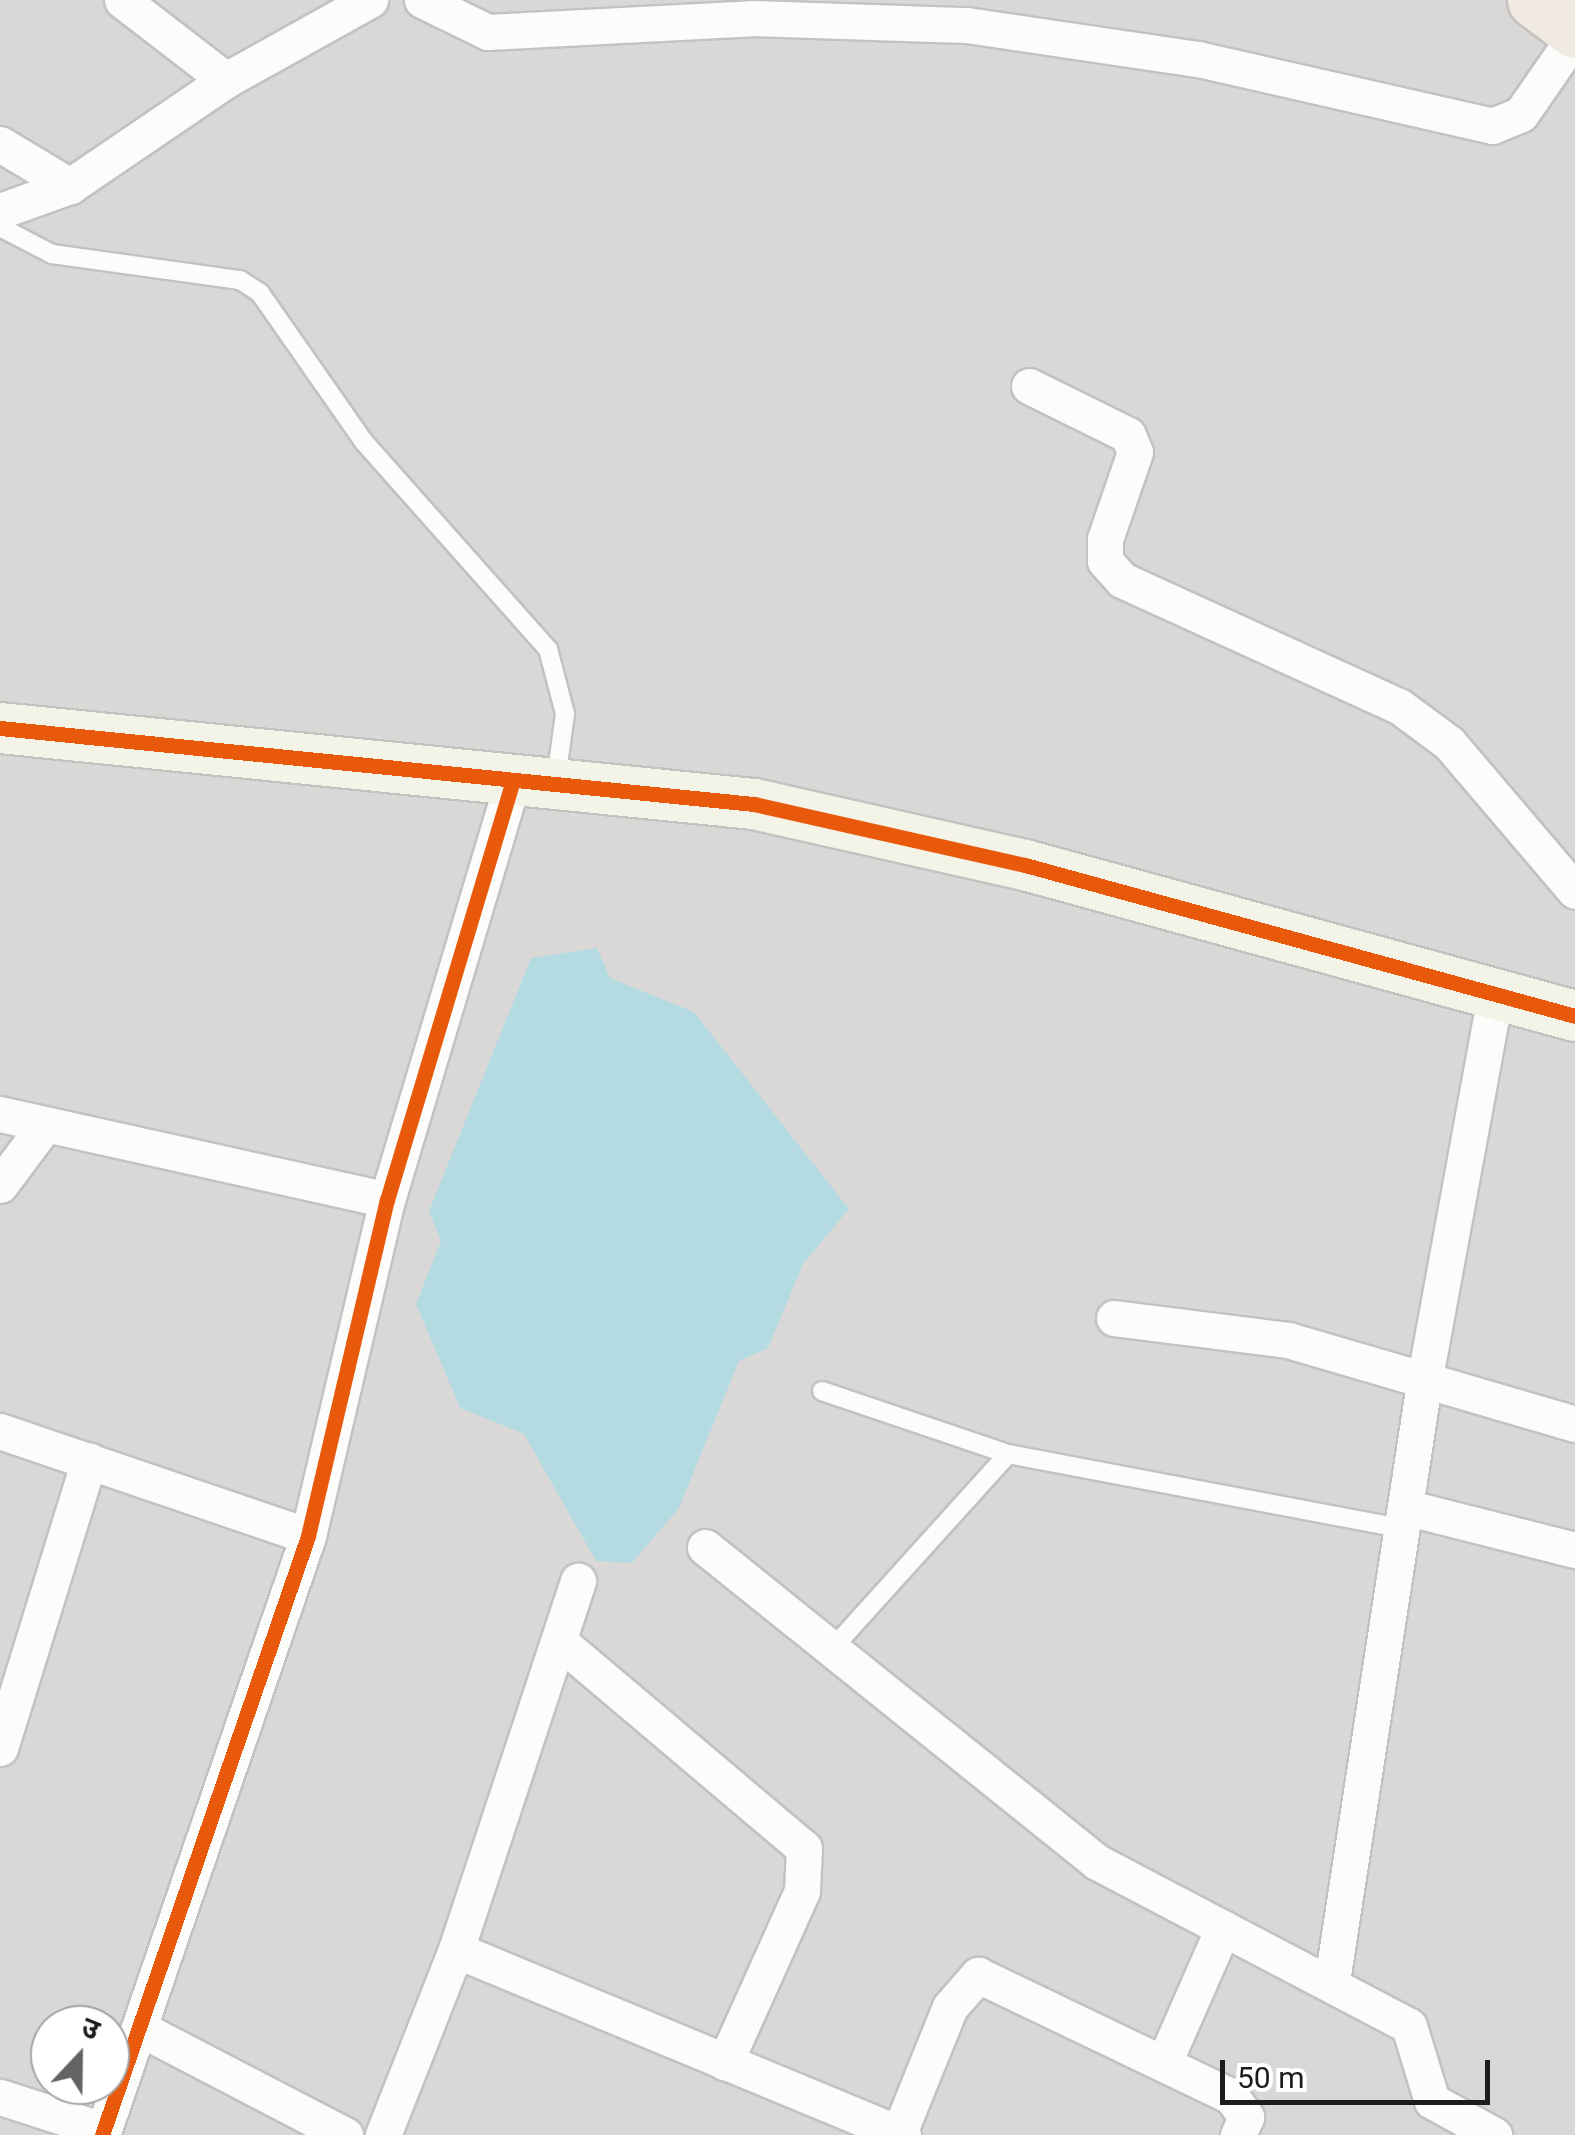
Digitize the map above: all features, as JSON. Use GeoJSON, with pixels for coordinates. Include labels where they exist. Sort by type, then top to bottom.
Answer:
{"type":"FeatureCollection","features":[{"type":"Feature","properties":{"kind":"main road"},"geometry":{"type":"LineString","coordinates":[[1536,0],[1575,33]]}},
{"type":"Feature","properties":{"kind":"street"},"geometry":{"type":"LineString","coordinates":[[122,0],[226,80]]}},
{"type":"Feature","properties":{"kind":"street"},"geometry":{"type":"LineString","coordinates":[[0,211],[70,186],[226,80],[370,0]]}},
{"type":"Feature","properties":{"kind":"street"},"geometry":{"type":"LineString","coordinates":[[422,0],[488,32],[752,18],[967,25],[1198,60],[1492,126],[1521,114],[1575,33]]}},
{"type":"Feature","properties":{"kind":"street"},"geometry":{"type":"LineString","coordinates":[[0,144],[70,186]]}},
{"type":"Feature","properties":{"kind":"street"},"geometry":{"type":"LineString","coordinates":[[1029,386],[1128,435],[1135,452],[1105,539],[1105,561],[1122,580],[1400,706],[1450,743],[1575,891]]}},
{"type":"Feature","properties":{"kind":"street"},"geometry":{"type":"LineString","coordinates":[[0,728],[754,804],[1025,865],[1496,991],[1575,1016]]}},
{"type":"Feature","properties":{"kind":"street"},"geometry":{"type":"LineString","coordinates":[[0,2097],[103,2133],[143,2030],[308,1536],[387,1200],[534,783]]}},
{"type":"Feature","properties":{"kind":"street"},"geometry":{"type":"LineString","coordinates":[[1332,1981],[1425,1377],[1496,991]]}},
{"type":"Feature","properties":{"kind":"street"},"geometry":{"type":"LineString","coordinates":[[21,1119],[387,1200]]}},
{"type":"Feature","properties":{"kind":"street"},"geometry":{"type":"LineString","coordinates":[[0,1165],[21,1119]]}},
{"type":"Feature","properties":{"kind":"street"},"geometry":{"type":"LineString","coordinates":[[0,1185],[21,1119]]}},
{"type":"Feature","properties":{"kind":"street"},"geometry":{"type":"LineString","coordinates":[[1114,1318],[1288,1340],[1575,1424]]}},
{"type":"Feature","properties":{"kind":"street"},"geometry":{"type":"LineString","coordinates":[[0,1430],[308,1536]]}},
{"type":"Feature","properties":{"kind":"street"},"geometry":{"type":"LineString","coordinates":[[0,1748],[15,1643],[90,1460]]}},
{"type":"Feature","properties":{"kind":"street"},"geometry":{"type":"LineString","coordinates":[[1403,1518],[1575,1550]]}},
{"type":"Feature","properties":{"kind":"street"},"geometry":{"type":"LineString","coordinates":[[705,1547],[1082,1852],[1332,1981],[1410,2026],[1432,2101],[1494,2135]]}},
{"type":"Feature","properties":{"kind":"street"},"geometry":{"type":"LineString","coordinates":[[382,2135],[456,1950],[578,1581]]}},
{"type":"Feature","properties":{"kind":"street"},"geometry":{"type":"LineString","coordinates":[[560,1642],[804,1848],[802,1891],[725,2062]]}},
{"type":"Feature","properties":{"kind":"street"},"geometry":{"type":"LineString","coordinates":[[1166,2058],[1223,1928]]}},
{"type":"Feature","properties":{"kind":"street"},"geometry":{"type":"LineString","coordinates":[[456,1950],[901,2134],[950,2007],[978,1976],[1166,2058],[1242,2105],[1238,2135]]}},
{"type":"Feature","properties":{"kind":"street"},"geometry":{"type":"LineString","coordinates":[[143,2030],[345,2135]]}},
{"type":"Feature","properties":{"kind":"lane"},"geometry":{"type":"LineString","coordinates":[[0,227],[52,254],[240,280],[270,303],[364,442],[548,648],[565,714],[534,783]]}},
{"type":"Feature","properties":{"kind":"lane"},"geometry":{"type":"LineString","coordinates":[[822,1391],[1008,1454],[1403,1518]]}},
{"type":"Feature","properties":{"kind":"lane"},"geometry":{"type":"LineString","coordinates":[[831,1650],[1008,1454]]}},
{"type":"Feature","properties":{"kind":"shaded area"},"geometry":{"type":"Polygon","coordinates":[[[0,0],[1575,0],[1575,2135],[0,2135],[0,0]]]}},
{"type":"Feature","properties":{"kind":"water"},"geometry":{"type":"Polygon","coordinates":[[[597,948],[610,978],[694,1012],[849,1209],[803,1264],[768,1348],[739,1361],[679,1508],[632,1563],[596,1561],[524,1434],[460,1408],[416,1304],[441,1241],[429,1211],[531,958],[597,948]]]}},
{"type":"Feature","properties":{"kind":"cycle path"},"geometry":{"type":"LineString","coordinates":[[0,728],[754,804],[1025,865],[1575,1016]]}},
{"type":"Feature","properties":{"kind":"cycle path"},"geometry":{"type":"LineString","coordinates":[[102,2135],[308,1536],[387,1200],[513,781]]}}]}
